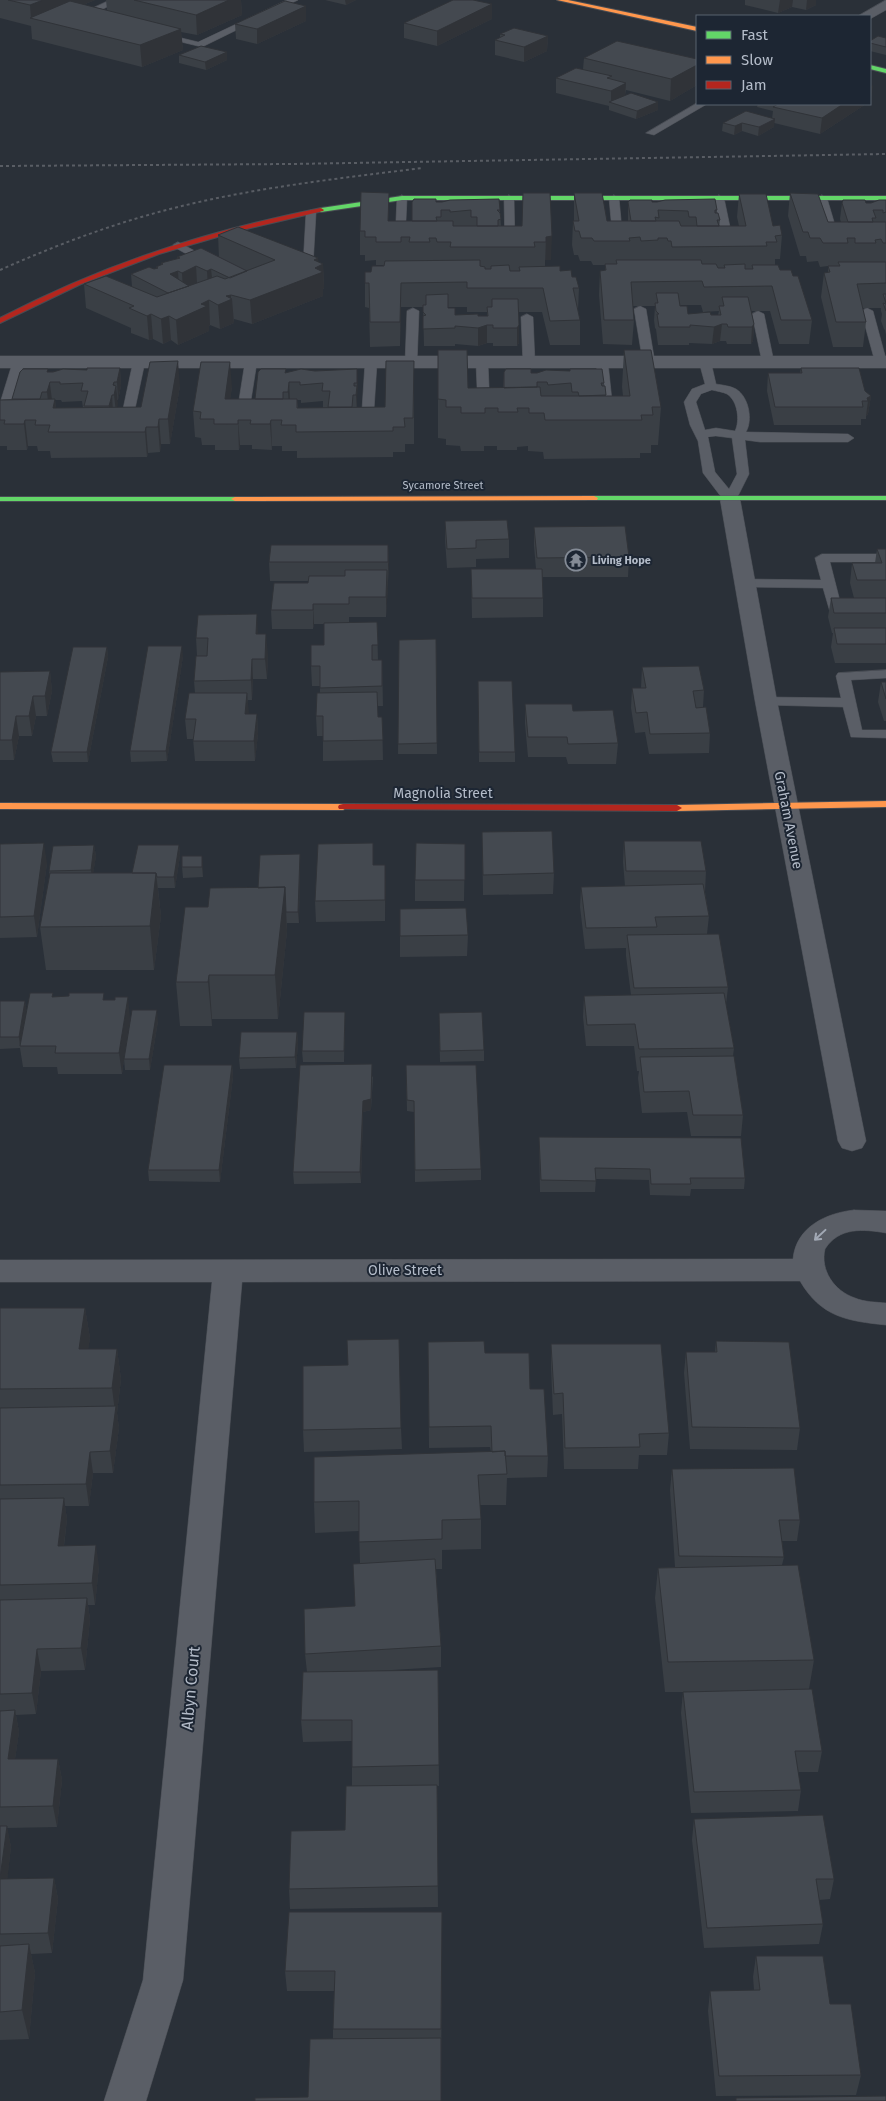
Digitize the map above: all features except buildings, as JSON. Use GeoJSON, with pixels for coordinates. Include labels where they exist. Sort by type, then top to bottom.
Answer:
{"type":"FeatureCollection","features":[{"type":"Feature","properties":{"kind":"street"},"geometry":{"type":"LineString","coordinates":[[560,0],[696,30]]}},
{"type":"Feature","properties":{"kind":"street"},"geometry":{"type":"LineString","coordinates":[[867,15],[886,4]]}},
{"type":"Feature","properties":{"kind":"street"},"geometry":{"type":"LineString","coordinates":[[871,67],[886,71]]}},
{"type":"Feature","properties":{"kind":"street"},"geometry":{"type":"LineString","coordinates":[[0,321],[22,307],[79,280],[128,260],[216,233],[310,213],[402,198],[886,198]]}},
{"type":"Feature","properties":{"kind":"street"},"geometry":{"type":"LineString","coordinates":[[0,362],[884,362]]}},
{"type":"Feature","properties":{"kind":"street","name":"Sycamore Street"},"geometry":{"type":"LineString","coordinates":[[0,499],[886,498]]}},
{"type":"Feature","properties":{"kind":"street","name":"Graham Avenue"},"geometry":{"type":"LineString","coordinates":[[730,499],[766,701],[852,1141]]}},
{"type":"Feature","properties":{"kind":"street","name":"Magnolia Street"},"geometry":{"type":"LineString","coordinates":[[0,806],[787,807],[886,804]]}},
{"type":"Feature","properties":{"kind":"street"},"geometry":{"type":"LineString","coordinates":[[886,1222],[864,1219],[850,1221],[824,1230],[812,1242],[807,1258],[809,1270],[821,1291],[838,1304],[860,1312],[886,1314]]}},
{"type":"Feature","properties":{"kind":"street","name":"Olive Street"},"geometry":{"type":"LineString","coordinates":[[0,1271],[809,1270]]}},
{"type":"Feature","properties":{"kind":"street","name":"Albyn Court"},"geometry":{"type":"LineString","coordinates":[[125,2101],[164,1980],[228,1271]]}},
{"type":"Feature","properties":{"kind":"lane"},"geometry":{"type":"LineString","coordinates":[[98,20],[80,16],[118,0]]}},
{"type":"Feature","properties":{"kind":"lane"},"geometry":{"type":"LineString","coordinates":[[153,34],[199,45],[294,0]]}},
{"type":"Feature","properties":{"kind":"lane"},"geometry":{"type":"LineString","coordinates":[[244,10],[262,14]]}},
{"type":"Feature","properties":{"kind":"lane"},"geometry":{"type":"LineString","coordinates":[[651,133],[700,105]]}},
{"type":"Feature","properties":{"kind":"lane"},"geometry":{"type":"LineString","coordinates":[[400,242],[402,198]]}},
{"type":"Feature","properties":{"kind":"lane"},"geometry":{"type":"LineString","coordinates":[[509,198],[510,247]]}},
{"type":"Feature","properties":{"kind":"lane"},"geometry":{"type":"LineString","coordinates":[[614,198],[618,241]]}},
{"type":"Feature","properties":{"kind":"lane"},"geometry":{"type":"LineString","coordinates":[[719,198],[729,246]]}},
{"type":"Feature","properties":{"kind":"lane"},"geometry":{"type":"LineString","coordinates":[[822,198],[835,242]]}},
{"type":"Feature","properties":{"kind":"lane"},"geometry":{"type":"LineString","coordinates":[[308,266],[310,213]]}},
{"type":"Feature","properties":{"kind":"lane"},"geometry":{"type":"LineString","coordinates":[[178,245],[219,268]]}},
{"type":"Feature","properties":{"kind":"lane"},"geometry":{"type":"LineString","coordinates":[[79,280],[95,286]]}},
{"type":"Feature","properties":{"kind":"lane"},"geometry":{"type":"LineString","coordinates":[[640,309],[649,363]]}},
{"type":"Feature","properties":{"kind":"lane"},"geometry":{"type":"LineString","coordinates":[[412,363],[413,311]]}},
{"type":"Feature","properties":{"kind":"lane"},"geometry":{"type":"LineString","coordinates":[[867,311],[884,362]]}},
{"type":"Feature","properties":{"kind":"lane"},"geometry":{"type":"LineString","coordinates":[[758,314],[768,362]]}},
{"type":"Feature","properties":{"kind":"lane"},"geometry":{"type":"LineString","coordinates":[[527,317],[529,363]]}},
{"type":"Feature","properties":{"kind":"lane"},"geometry":{"type":"LineString","coordinates":[[1,419],[19,362]]}},
{"type":"Feature","properties":{"kind":"lane"},"geometry":{"type":"LineString","coordinates":[[126,423],[140,362]]}},
{"type":"Feature","properties":{"kind":"lane"},"geometry":{"type":"LineString","coordinates":[[242,419],[251,362]]}},
{"type":"Feature","properties":{"kind":"lane"},"geometry":{"type":"LineString","coordinates":[[705,362],[711,386]]}},
{"type":"Feature","properties":{"kind":"lane"},"geometry":{"type":"LineString","coordinates":[[367,425],[371,363]]}},
{"type":"Feature","properties":{"kind":"lane"},"geometry":{"type":"LineString","coordinates":[[482,363],[484,419]]}},
{"type":"Feature","properties":{"kind":"lane"},"geometry":{"type":"LineString","coordinates":[[602,363],[610,426]]}},
{"type":"Feature","properties":{"kind":"lane"},"geometry":{"type":"LineString","coordinates":[[711,386],[732,392],[741,403],[744,425],[738,436],[742,474],[730,499],[709,473],[704,441],[696,425],[690,402],[696,392],[711,386]]}},
{"type":"Feature","properties":{"kind":"lane"},"geometry":{"type":"LineString","coordinates":[[701,434],[716,432],[738,436],[848,438]]}},
{"type":"Feature","properties":{"kind":"lane"},"geometry":{"type":"LineString","coordinates":[[886,558],[822,558],[835,609],[886,610]]}},
{"type":"Feature","properties":{"kind":"lane"},"geometry":{"type":"LineString","coordinates":[[744,583],[828,584]]}},
{"type":"Feature","properties":{"kind":"lane"},"geometry":{"type":"LineString","coordinates":[[886,674],[843,676],[856,734],[886,734]]}},
{"type":"Feature","properties":{"kind":"lane"},"geometry":{"type":"LineString","coordinates":[[766,701],[849,703]]}},
{"type":"Feature","properties":{"kind":"railway"},"geometry":{"type":"LineString","coordinates":[[0,166],[290,164],[886,154]]}},
{"type":"Feature","properties":{"kind":"railway"},"geometry":{"type":"LineString","coordinates":[[0,270],[86,235],[173,208],[279,187],[422,168]]}},
{"type":"Feature","properties":{"kind":"traffic: fast"},"geometry":{"type":"LineString","coordinates":[[871,67],[886,71]]}},
{"type":"Feature","properties":{"kind":"traffic: fast"},"geometry":{"type":"LineString","coordinates":[[321,210],[402,198],[886,198]]}},
{"type":"Feature","properties":{"kind":"traffic: fast"},"geometry":{"type":"LineString","coordinates":[[594,498],[886,498]]}},
{"type":"Feature","properties":{"kind":"traffic: fast"},"geometry":{"type":"LineString","coordinates":[[0,499],[235,499]]}},
{"type":"Feature","properties":{"kind":"traffic: slow"},"geometry":{"type":"LineString","coordinates":[[560,0],[696,29]]}},
{"type":"Feature","properties":{"kind":"traffic: slow"},"geometry":{"type":"LineString","coordinates":[[235,499],[594,498]]}},
{"type":"Feature","properties":{"kind":"traffic: slow"},"geometry":{"type":"LineString","coordinates":[[677,808],[886,804]]}},
{"type":"Feature","properties":{"kind":"traffic: slow"},"geometry":{"type":"LineString","coordinates":[[0,806],[343,807]]}},
{"type":"Feature","properties":{"kind":"traffic: jam"},"geometry":{"type":"LineString","coordinates":[[0,321],[78,282],[156,252],[237,229],[321,210]]}},
{"type":"Feature","properties":{"kind":"traffic: jam"},"geometry":{"type":"LineString","coordinates":[[343,807],[677,808]]}},
{"type":"Feature","properties":{"kind":"place","name":"Living Hope"},"geometry":{"type":"Point","coordinates":[576,560]}}]}
